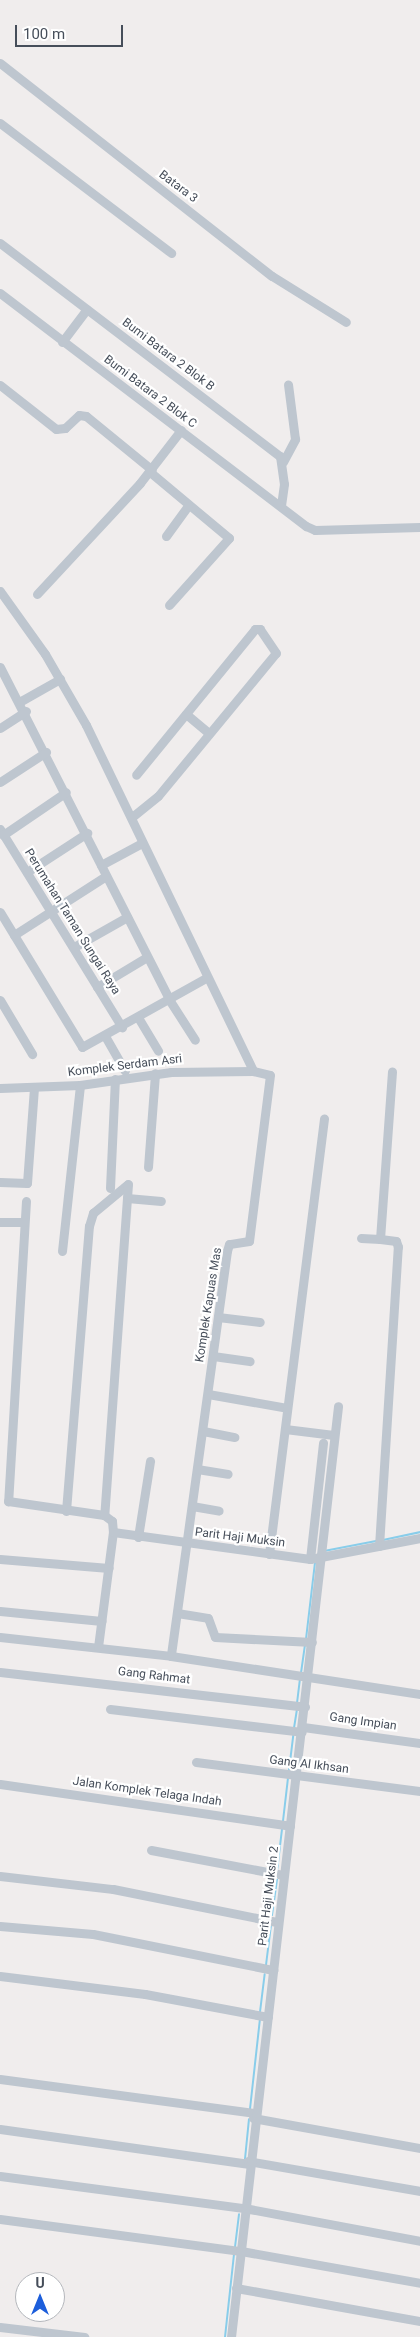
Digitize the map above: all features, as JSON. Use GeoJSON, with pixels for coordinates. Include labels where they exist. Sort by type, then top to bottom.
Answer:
{"type":"FeatureCollection","features":[{"type":"Feature","properties":{"kind":"street","name":"Batara 3"},"geometry":{"type":"LineString","coordinates":[[0,63],[272,276],[346,322]]}},
{"type":"Feature","properties":{"kind":"street"},"geometry":{"type":"LineString","coordinates":[[0,123],[171,253]]}},
{"type":"Feature","properties":{"kind":"street","name":"Bumi Batara 2 Blok B"},"geometry":{"type":"LineString","coordinates":[[0,243],[272,449],[283,462]]}},
{"type":"Feature","properties":{"kind":"street","name":"Bumi Batara 2 Blok C"},"geometry":{"type":"LineString","coordinates":[[0,293],[283,509],[316,530],[420,527]]}},
{"type":"Feature","properties":{"kind":"street"},"geometry":{"type":"LineString","coordinates":[[62,342],[87,309]]}},
{"type":"Feature","properties":{"kind":"street"},"geometry":{"type":"LineString","coordinates":[[283,509],[283,462],[296,439],[288,384]]}},
{"type":"Feature","properties":{"kind":"street"},"geometry":{"type":"LineString","coordinates":[[0,385],[56,429],[65,428],[79,415],[86,416],[188,506],[228,538],[169,605]]}},
{"type":"Feature","properties":{"kind":"street"},"geometry":{"type":"LineString","coordinates":[[37,594],[150,471],[181,430]]}},
{"type":"Feature","properties":{"kind":"street"},"geometry":{"type":"LineString","coordinates":[[166,536],[188,506]]}},
{"type":"Feature","properties":{"kind":"street"},"geometry":{"type":"LineString","coordinates":[[0,591],[60,679],[132,817],[142,843],[206,978],[253,1071]]}},
{"type":"Feature","properties":{"kind":"street"},"geometry":{"type":"LineString","coordinates":[[132,817],[150,805],[277,651],[260,630],[255,629],[136,774]]}},
{"type":"Feature","properties":{"kind":"street"},"geometry":{"type":"LineString","coordinates":[[0,668],[21,701],[88,833],[106,876],[170,1001],[195,1040]]}},
{"type":"Feature","properties":{"kind":"street"},"geometry":{"type":"LineString","coordinates":[[21,701],[60,679]]}},
{"type":"Feature","properties":{"kind":"street"},"geometry":{"type":"LineString","coordinates":[[0,728],[26,711]]}},
{"type":"Feature","properties":{"kind":"street"},"geometry":{"type":"LineString","coordinates":[[186,714],[209,733]]}},
{"type":"Feature","properties":{"kind":"street"},"geometry":{"type":"LineString","coordinates":[[0,782],[46,752]]}},
{"type":"Feature","properties":{"kind":"street"},"geometry":{"type":"LineString","coordinates":[[2,832],[66,792]]}},
{"type":"Feature","properties":{"kind":"street","name":"Perumahan Taman Sungai Raya"},"geometry":{"type":"LineString","coordinates":[[2,832],[122,1027]]}},
{"type":"Feature","properties":{"kind":"street"},"geometry":{"type":"LineString","coordinates":[[27,872],[88,833]]}},
{"type":"Feature","properties":{"kind":"street"},"geometry":{"type":"LineString","coordinates":[[101,865],[142,843]]}},
{"type":"Feature","properties":{"kind":"street"},"geometry":{"type":"LineString","coordinates":[[14,934],[106,876]]}},
{"type":"Feature","properties":{"kind":"street"},"geometry":{"type":"LineString","coordinates":[[0,912],[81,1046],[139,1019],[206,978]]}},
{"type":"Feature","properties":{"kind":"street"},"geometry":{"type":"LineString","coordinates":[[74,947],[127,917]]}},
{"type":"Feature","properties":{"kind":"street"},"geometry":{"type":"LineString","coordinates":[[97,987],[147,957]]}},
{"type":"Feature","properties":{"kind":"street"},"geometry":{"type":"LineString","coordinates":[[0,1000],[32,1054]]}},
{"type":"Feature","properties":{"kind":"street"},"geometry":{"type":"LineString","coordinates":[[139,1019],[158,1051]]}},
{"type":"Feature","properties":{"kind":"street"},"geometry":{"type":"LineString","coordinates":[[105,1036],[125,1071]]}},
{"type":"Feature","properties":{"kind":"street","name":"Komplek Serdam Asri"},"geometry":{"type":"LineString","coordinates":[[0,1088],[80,1085],[155,1073],[253,1071]]}},
{"type":"Feature","properties":{"kind":"street","name":"Komplek Kapuas Mas"},"geometry":{"type":"LineString","coordinates":[[171,1656],[229,1244],[245,1245],[253,1225],[270,1078],[268,1073],[253,1071]]}},
{"type":"Feature","properties":{"kind":"street"},"geometry":{"type":"LineString","coordinates":[[380,1239],[392,1071]]}},
{"type":"Feature","properties":{"kind":"street"},"geometry":{"type":"LineString","coordinates":[[148,1167],[155,1073]]}},
{"type":"Feature","properties":{"kind":"street"},"geometry":{"type":"LineString","coordinates":[[110,1188],[115,1079]]}},
{"type":"Feature","properties":{"kind":"street"},"geometry":{"type":"LineString","coordinates":[[62,1251],[80,1085]]}},
{"type":"Feature","properties":{"kind":"street"},"geometry":{"type":"LineString","coordinates":[[0,1182],[27,1183],[34,1087]]}},
{"type":"Feature","properties":{"kind":"street"},"geometry":{"type":"LineString","coordinates":[[269,1554],[324,1118]]}},
{"type":"Feature","properties":{"kind":"street"},"geometry":{"type":"LineString","coordinates":[[66,1511],[89,1226],[93,1213],[128,1184],[104,1515]]}},
{"type":"Feature","properties":{"kind":"street"},"geometry":{"type":"LineString","coordinates":[[127,1198],[162,1200]]}},
{"type":"Feature","properties":{"kind":"street"},"geometry":{"type":"LineString","coordinates":[[26,1200],[8,1501],[66,1511],[104,1515],[112,1520],[114,1532],[98,1648]]}},
{"type":"Feature","properties":{"kind":"street"},"geometry":{"type":"LineString","coordinates":[[0,1222],[24,1222]]}},
{"type":"Feature","properties":{"kind":"street"},"geometry":{"type":"LineString","coordinates":[[361,1238],[396,1241],[398,1247],[379,1546]]}},
{"type":"Feature","properties":{"kind":"street"},"geometry":{"type":"LineString","coordinates":[[218,1317],[260,1322]]}},
{"type":"Feature","properties":{"kind":"street"},"geometry":{"type":"LineString","coordinates":[[213,1356],[250,1361]]}},
{"type":"Feature","properties":{"kind":"street"},"geometry":{"type":"LineString","coordinates":[[208,1394],[288,1408]]}},
{"type":"Feature","properties":{"kind":"street","name":"Parit Haji Muksin 2"},"geometry":{"type":"LineString","coordinates":[[232,2337],[253,2115],[268,2017],[283,1875],[285,1825],[296,1776],[306,1707],[311,1642],[338,1406]]}},
{"type":"Feature","properties":{"kind":"street"},"geometry":{"type":"LineString","coordinates":[[285,1428],[334,1435]]}},
{"type":"Feature","properties":{"kind":"street"},"geometry":{"type":"LineString","coordinates":[[203,1431],[234,1437]]}},
{"type":"Feature","properties":{"kind":"street"},"geometry":{"type":"LineString","coordinates":[[310,1559],[323,1443]]}},
{"type":"Feature","properties":{"kind":"street"},"geometry":{"type":"LineString","coordinates":[[138,1537],[150,1461]]}},
{"type":"Feature","properties":{"kind":"street"},"geometry":{"type":"LineString","coordinates":[[197,1469],[228,1474]]}},
{"type":"Feature","properties":{"kind":"street"},"geometry":{"type":"LineString","coordinates":[[192,1506],[219,1511]]}},
{"type":"Feature","properties":{"kind":"street","name":"Parit Haji Muksin"},"geometry":{"type":"LineString","coordinates":[[114,1532],[186,1544],[310,1559],[321,1558]]}},
{"type":"Feature","properties":{"kind":"street"},"geometry":{"type":"LineString","coordinates":[[321,1558],[420,1538]]}},
{"type":"Feature","properties":{"kind":"street"},"geometry":{"type":"LineString","coordinates":[[0,1559],[109,1568]]}},
{"type":"Feature","properties":{"kind":"street"},"geometry":{"type":"LineString","coordinates":[[0,1611],[102,1620]]}},
{"type":"Feature","properties":{"kind":"street"},"geometry":{"type":"LineString","coordinates":[[177,1613],[208,1618],[215,1637],[311,1642]]}},
{"type":"Feature","properties":{"kind":"street"},"geometry":{"type":"LineString","coordinates":[[0,1637],[171,1656],[309,1675],[420,1694]]}},
{"type":"Feature","properties":{"kind":"street","name":"Gang Rahmat"},"geometry":{"type":"LineString","coordinates":[[0,1672],[306,1707]]}},
{"type":"Feature","properties":{"kind":"street","name":"Gang Impian"},"geometry":{"type":"LineString","coordinates":[[110,1709],[420,1743]]}},
{"type":"Feature","properties":{"kind":"street","name":"Gang Al Ikhsan"},"geometry":{"type":"LineString","coordinates":[[196,1762],[420,1791]]}},
{"type":"Feature","properties":{"kind":"street","name":"Jalan Komplek Telaga Indah"},"geometry":{"type":"LineString","coordinates":[[0,1784],[285,1825]]}},
{"type":"Feature","properties":{"kind":"street"},"geometry":{"type":"LineString","coordinates":[[151,1850],[283,1875]]}},
{"type":"Feature","properties":{"kind":"street"},"geometry":{"type":"LineString","coordinates":[[0,1876],[113,1890],[277,1922]]}},
{"type":"Feature","properties":{"kind":"street"},"geometry":{"type":"LineString","coordinates":[[0,1926],[93,1934],[273,1970]]}},
{"type":"Feature","properties":{"kind":"street"},"geometry":{"type":"LineString","coordinates":[[0,1976],[145,1994],[268,2017]]}},
{"type":"Feature","properties":{"kind":"street"},"geometry":{"type":"LineString","coordinates":[[0,2079],[253,2115],[420,2148]]}},
{"type":"Feature","properties":{"kind":"street"},"geometry":{"type":"LineString","coordinates":[[0,2129],[248,2162],[420,2191]]}},
{"type":"Feature","properties":{"kind":"street"},"geometry":{"type":"LineString","coordinates":[[0,2176],[244,2208],[420,2241]]}},
{"type":"Feature","properties":{"kind":"street"},"geometry":{"type":"LineString","coordinates":[[0,2219],[241,2251],[420,2283]]}},
{"type":"Feature","properties":{"kind":"street"},"geometry":{"type":"LineString","coordinates":[[236,2288],[420,2321]]}},
{"type":"Feature","properties":{"kind":"street"},"geometry":{"type":"LineString","coordinates":[[0,2327],[84,2337]]}},
{"type":"Feature","properties":{"kind":"waterway"},"geometry":{"type":"LineString","coordinates":[[383,1540],[420,1532]]}},
{"type":"Feature","properties":{"kind":"waterway"},"geometry":{"type":"LineString","coordinates":[[324,1551],[376,1541]]}},
{"type":"Feature","properties":{"kind":"waterway"},"geometry":{"type":"LineString","coordinates":[[306,1639],[315,1562]]}},
{"type":"Feature","properties":{"kind":"waterway"},"geometry":{"type":"LineString","coordinates":[[301,1673],[305,1643]]}},
{"type":"Feature","properties":{"kind":"waterway"},"geometry":{"type":"LineString","coordinates":[[297,1703],[300,1678]]}},
{"type":"Feature","properties":{"kind":"waterway"},"geometry":{"type":"LineString","coordinates":[[294,1728],[297,1708]]}},
{"type":"Feature","properties":{"kind":"waterway"},"geometry":{"type":"LineString","coordinates":[[289,1770],[293,1735]]}},
{"type":"Feature","properties":{"kind":"waterway"},"geometry":{"type":"LineString","coordinates":[[283,1821],[288,1778]]}},
{"type":"Feature","properties":{"kind":"waterway"},"geometry":{"type":"LineString","coordinates":[[277,1871],[282,1829]]}},
{"type":"Feature","properties":{"kind":"waterway"},"geometry":{"type":"LineString","coordinates":[[272,1915],[277,1878]]}},
{"type":"Feature","properties":{"kind":"waterway"},"geometry":{"type":"LineString","coordinates":[[266,1965],[271,1925]]}},
{"type":"Feature","properties":{"kind":"waterway"},"geometry":{"type":"LineString","coordinates":[[260,2012],[265,1974]]}},
{"type":"Feature","properties":{"kind":"waterway"},"geometry":{"type":"LineString","coordinates":[[250,2109],[260,2018]]}},
{"type":"Feature","properties":{"kind":"waterway"},"geometry":{"type":"LineString","coordinates":[[245,2159],[249,2119]]}},
{"type":"Feature","properties":{"kind":"waterway"},"geometry":{"type":"LineString","coordinates":[[235,2247],[239,2214]]}},
{"type":"Feature","properties":{"kind":"waterway"},"geometry":{"type":"LineString","coordinates":[[225,2337],[234,2254]]}}]}
